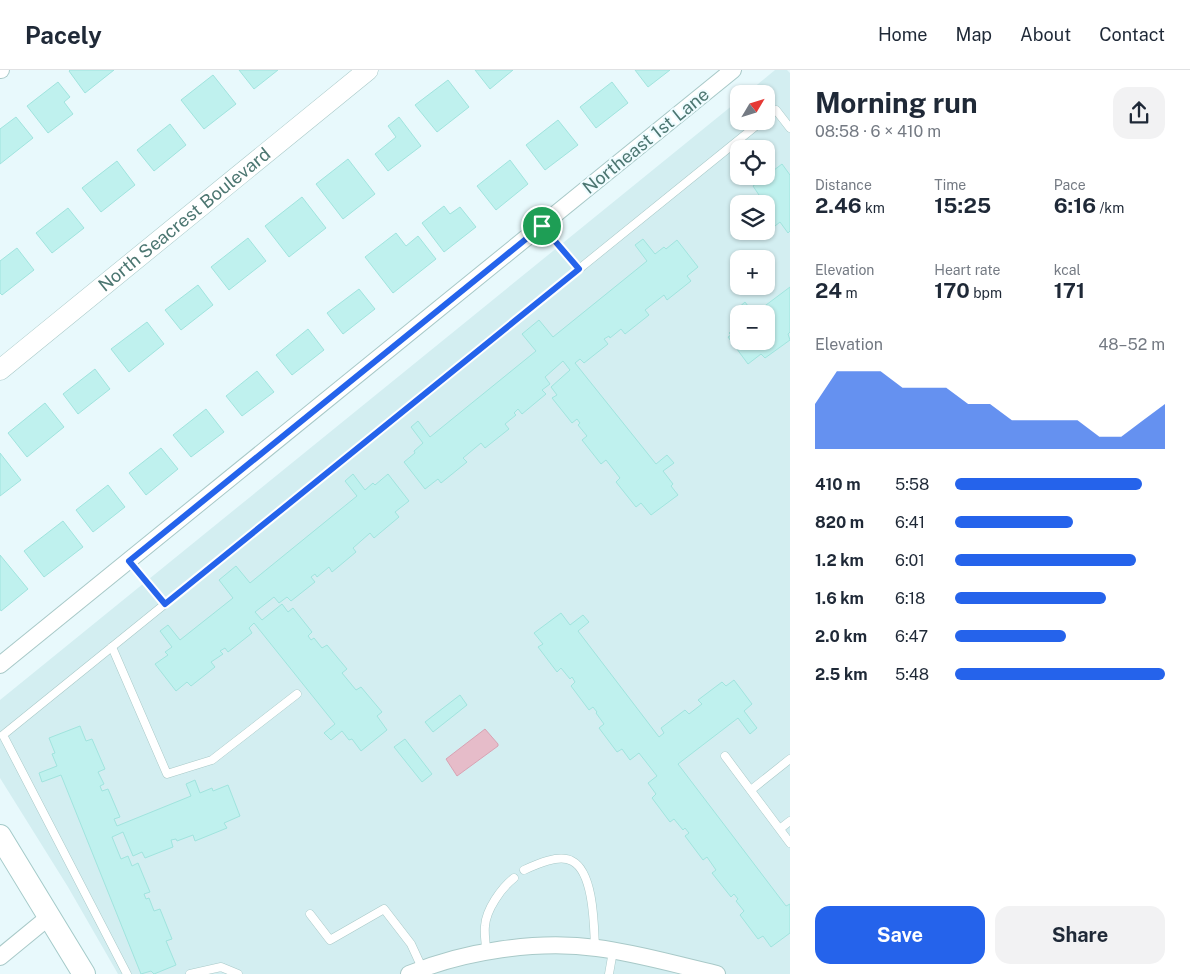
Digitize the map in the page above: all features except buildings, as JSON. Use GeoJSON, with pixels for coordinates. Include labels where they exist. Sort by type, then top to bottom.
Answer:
{"type":"FeatureCollection","features":[{"type":"Feature","properties":{"kind":"main road"},"geometry":{"type":"LineString","coordinates":[[0,836],[84,974]]}},
{"type":"Feature","properties":{"kind":"street","name":"North Seacrest Boulevard"},"geometry":{"type":"LineString","coordinates":[[0,370],[368,70]]}},
{"type":"Feature","properties":{"kind":"street","name":"Northeast 1st Lane"},"geometry":{"type":"LineString","coordinates":[[0,665],[733,70]]}},
{"type":"Feature","properties":{"kind":"street"},"geometry":{"type":"LineString","coordinates":[[0,957],[50,916]]}},
{"type":"Feature","properties":{"kind":"street"},"geometry":{"type":"LineString","coordinates":[[418,972],[486,951],[531,947],[595,948],[717,974]]}},
{"type":"Feature","properties":{"kind":"lane"},"geometry":{"type":"LineString","coordinates":[[775,111],[790,128]]}},
{"type":"Feature","properties":{"kind":"lane"},"geometry":{"type":"LineString","coordinates":[[127,974],[3,735],[751,130]]}},
{"type":"Feature","properties":{"kind":"lane"},"geometry":{"type":"LineString","coordinates":[[542,226],[579,269]]}},
{"type":"Feature","properties":{"kind":"lane"},"geometry":{"type":"LineString","coordinates":[[129,561],[165,604]]}},
{"type":"Feature","properties":{"kind":"lane"},"geometry":{"type":"LineString","coordinates":[[112,647],[167,774],[212,760],[297,694]]}},
{"type":"Feature","properties":{"kind":"lane"},"geometry":{"type":"LineString","coordinates":[[725,756],[790,842]]}},
{"type":"Feature","properties":{"kind":"lane"},"geometry":{"type":"LineString","coordinates":[[751,790],[790,759]]}},
{"type":"Feature","properties":{"kind":"lane"},"geometry":{"type":"LineString","coordinates":[[781,828],[790,821]]}},
{"type":"Feature","properties":{"kind":"lane"},"geometry":{"type":"LineString","coordinates":[[524,870],[557,859],[566,858],[574,861],[586,879],[593,903],[595,948]]}},
{"type":"Feature","properties":{"kind":"lane"},"geometry":{"type":"LineString","coordinates":[[486,951],[484,926],[487,918],[498,895],[514,878]]}},
{"type":"Feature","properties":{"kind":"lane"},"geometry":{"type":"LineString","coordinates":[[310,914],[330,940],[384,909],[411,944],[418,972]]}},
{"type":"Feature","properties":{"kind":"lane"},"geometry":{"type":"LineString","coordinates":[[610,974],[613,951]]}},
{"type":"Feature","properties":{"kind":"lane"},"geometry":{"type":"LineString","coordinates":[[190,974],[221,967],[238,974]]}},
{"type":"Feature","properties":{"kind":"shaded area"},"geometry":{"type":"Polygon","coordinates":[[[775,70],[787,70],[790,73],[790,974],[118,974],[68,887],[0,778],[0,700],[730,107],[730,130],[775,130],[775,85],[757,85],[775,70]]]}},
{"type":"Feature","properties":{"kind":"shaded area"},"geometry":{"type":"Polygon","coordinates":[[[485,729],[498,746],[457,776],[446,759],[485,729]]]}},
{"type":"Feature","properties":{"kind":"route"},"geometry":{"type":"LineString","coordinates":[[542,226],[579,269],[165,604],[129,561],[542,226]]}}]}
